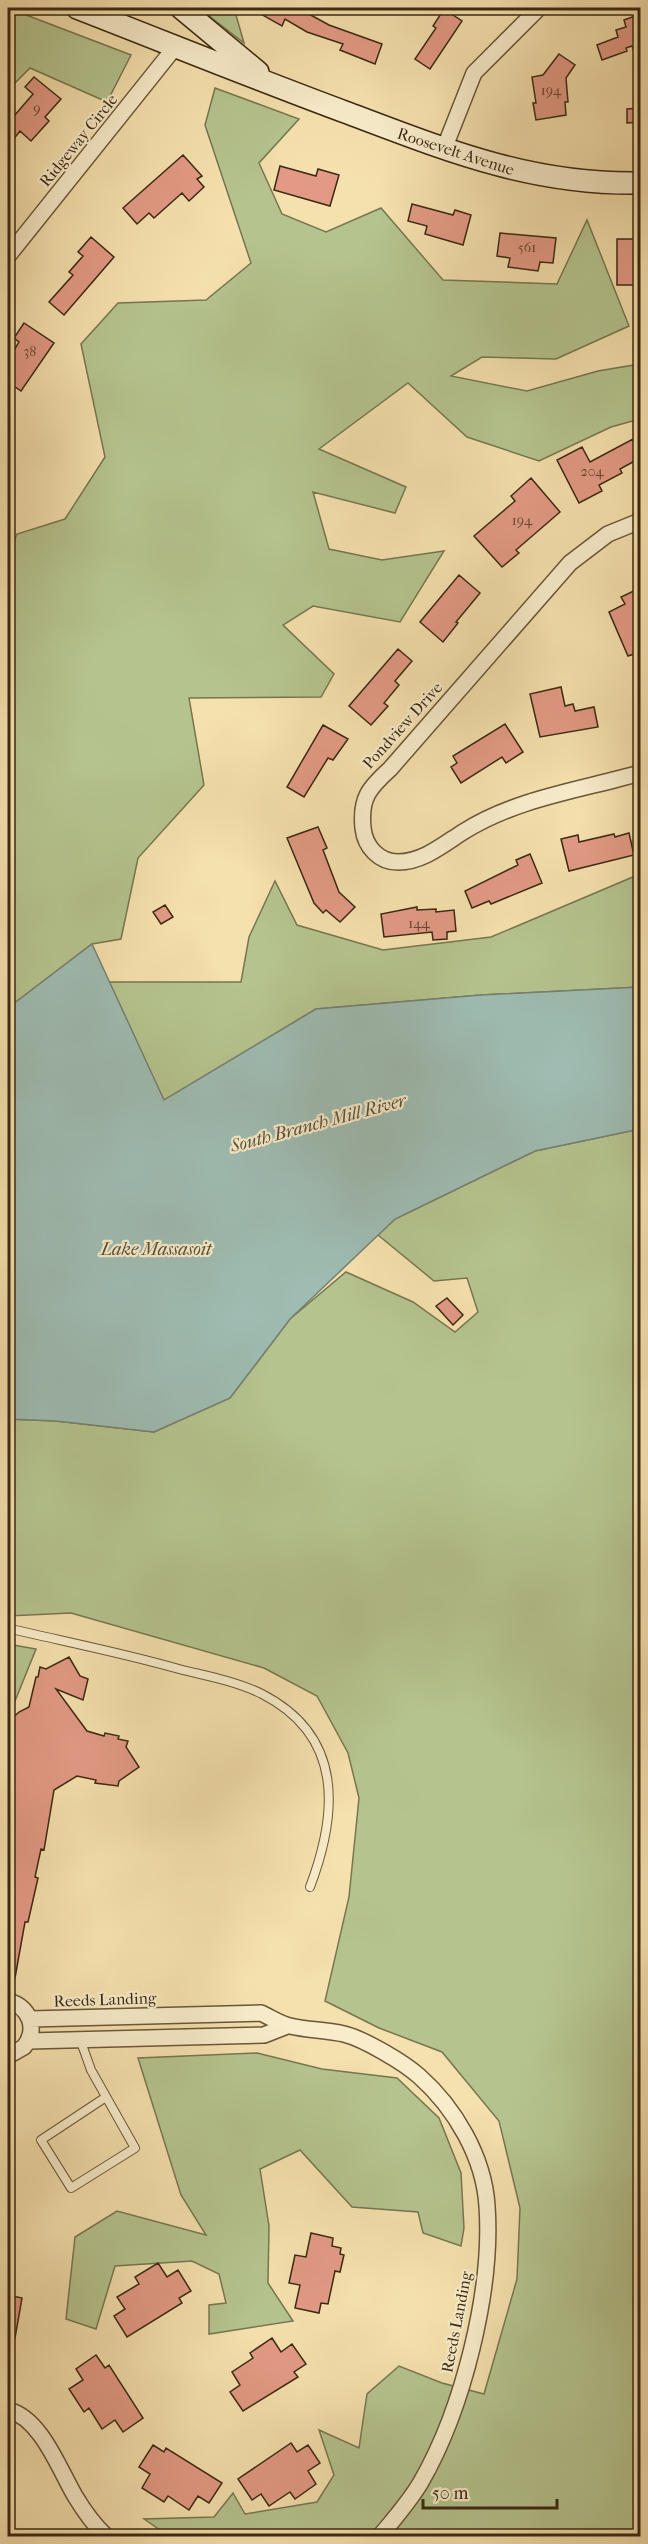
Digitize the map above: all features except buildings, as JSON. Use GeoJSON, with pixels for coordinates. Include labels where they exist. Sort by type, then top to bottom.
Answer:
{"type":"FeatureCollection","features":[{"type":"Feature","properties":{"kind":"main road","name":"Roosevelt Avenue"},"geometry":{"type":"LineString","coordinates":[[77,8],[278,87],[444,149],[497,166],[545,177],[589,182],[640,183]]}},
{"type":"Feature","properties":{"kind":"main road","name":"Roosevelt Avenue"},"geometry":{"type":"LineString","coordinates":[[181,8],[278,87]]}},
{"type":"Feature","properties":{"kind":"street"},"geometry":{"type":"LineString","coordinates":[[444,149],[474,73],[539,8]]}},
{"type":"Feature","properties":{"kind":"street","name":"Ridgeway Circle"},"geometry":{"type":"LineString","coordinates":[[8,256],[176,46]]}},
{"type":"Feature","properties":{"kind":"street","name":"Pondview Drive"},"geometry":{"type":"LineString","coordinates":[[640,520],[608,534],[570,563],[390,769],[373,784],[364,801],[364,836],[373,851],[387,861],[414,860],[425,856],[474,825],[506,811],[640,773]]}},
{"type":"Feature","properties":{"kind":"street"},"geometry":{"type":"LineString","coordinates":[[8,2001],[21,2007],[30,2019],[32,2030],[29,2041],[19,2052],[8,2056]]}},
{"type":"Feature","properties":{"kind":"street","name":"Reeds Landing"},"geometry":{"type":"LineString","coordinates":[[30,2019],[261,2013],[287,2026],[345,2034],[398,2060],[418,2076],[438,2096],[470,2143],[481,2173],[487,2205],[483,2293],[462,2386],[421,2483],[381,2536]]}},
{"type":"Feature","properties":{"kind":"street"},"geometry":{"type":"LineString","coordinates":[[79,2018],[80,2039]]}},
{"type":"Feature","properties":{"kind":"street","name":"Reeds Landing"},"geometry":{"type":"LineString","coordinates":[[29,2041],[264,2035],[287,2026]]}},
{"type":"Feature","properties":{"kind":"street"},"geometry":{"type":"LineString","coordinates":[[8,2410],[25,2421],[43,2439],[82,2506],[106,2536]]}},
{"type":"Feature","properties":{"kind":"lane"},"geometry":{"type":"LineString","coordinates":[[10,1629],[166,1665],[243,1686],[269,1698],[298,1720],[320,1754],[327,1776],[330,1802],[328,1831],[310,1887]]}},
{"type":"Feature","properties":{"kind":"lane"},"geometry":{"type":"LineString","coordinates":[[80,2039],[90,2070],[106,2097],[135,2148],[71,2188],[41,2140],[106,2097]]}},
{"type":"Feature","properties":{"kind":"green space"},"geometry":{"type":"Polygon","coordinates":[[[8,8],[131,55],[107,102],[30,68],[8,90],[8,8]]]}},
{"type":"Feature","properties":{"kind":"green space"},"geometry":{"type":"Polygon","coordinates":[[[199,8],[234,8],[244,43],[199,8]]]}},
{"type":"Feature","properties":{"kind":"green space"},"geometry":{"type":"Polygon","coordinates":[[[215,88],[299,119],[259,163],[282,214],[326,232],[381,208],[443,280],[557,284],[587,220],[629,326],[556,359],[482,357],[451,376],[527,391],[598,371],[640,364],[640,419],[611,427],[539,461],[467,437],[408,383],[319,449],[406,487],[395,513],[313,492],[329,549],[382,560],[444,551],[400,622],[313,606],[283,625],[334,674],[321,697],[189,698],[204,785],[138,858],[121,939],[92,944],[8,1008],[8,786],[12,777],[8,771],[8,659],[13,637],[8,632],[8,556],[17,534],[65,519],[105,457],[81,344],[118,303],[206,300],[251,263],[205,125],[215,88]]]}},
{"type":"Feature","properties":{"kind":"green space"},"geometry":{"type":"Polygon","coordinates":[[[640,874],[640,987],[481,995],[316,1009],[164,1101],[109,982],[241,982],[249,937],[275,881],[297,925],[383,950],[491,937],[640,874]]]}},
{"type":"Feature","properties":{"kind":"green space"},"geometry":{"type":"Polygon","coordinates":[[[640,1129],[640,1793],[633,1794],[640,1811],[640,2536],[169,2536],[144,2519],[214,2517],[233,2493],[245,2514],[317,2502],[334,2475],[319,2430],[359,2448],[367,2394],[399,2366],[442,2383],[484,2394],[517,2279],[520,2208],[499,2121],[442,2052],[379,2028],[325,2001],[349,1897],[359,1798],[348,1753],[317,1696],[264,1668],[71,1613],[8,1616],[8,1419],[56,1421],[154,1432],[230,1398],[290,1319],[346,1272],[413,1302],[455,1332],[478,1312],[467,1278],[434,1281],[378,1235],[395,1219],[535,1151],[640,1129]]]}},
{"type":"Feature","properties":{"kind":"green space"},"geometry":{"type":"Polygon","coordinates":[[[8,1644],[36,1649],[15,1701],[8,1701],[8,1644]]]}},
{"type":"Feature","properties":{"kind":"green space"},"geometry":{"type":"Polygon","coordinates":[[[257,2053],[322,2069],[397,2078],[439,2118],[461,2173],[464,2228],[461,2246],[423,2233],[418,2212],[352,2207],[300,2150],[260,2169],[269,2226],[268,2283],[293,2321],[209,2334],[209,2305],[226,2303],[219,2274],[192,2261],[115,2266],[96,2329],[66,2319],[75,2237],[117,2211],[206,2235],[181,2195],[138,2058],[257,2053]]]}},
{"type":"Feature","properties":{"kind":"water","name":"Lake Massasoit"},"geometry":{"type":"Polygon","coordinates":[[[92,944],[164,1100],[316,1009],[481,995],[640,987],[640,1129],[535,1151],[395,1219],[290,1319],[230,1398],[154,1432],[56,1421],[8,1419],[8,1008],[92,944]]]}},
{"type":"Feature","properties":{"kind":"water label","name":"South Branch Mill River"},"geometry":{"type":"Point","coordinates":[318,1123]}}]}
